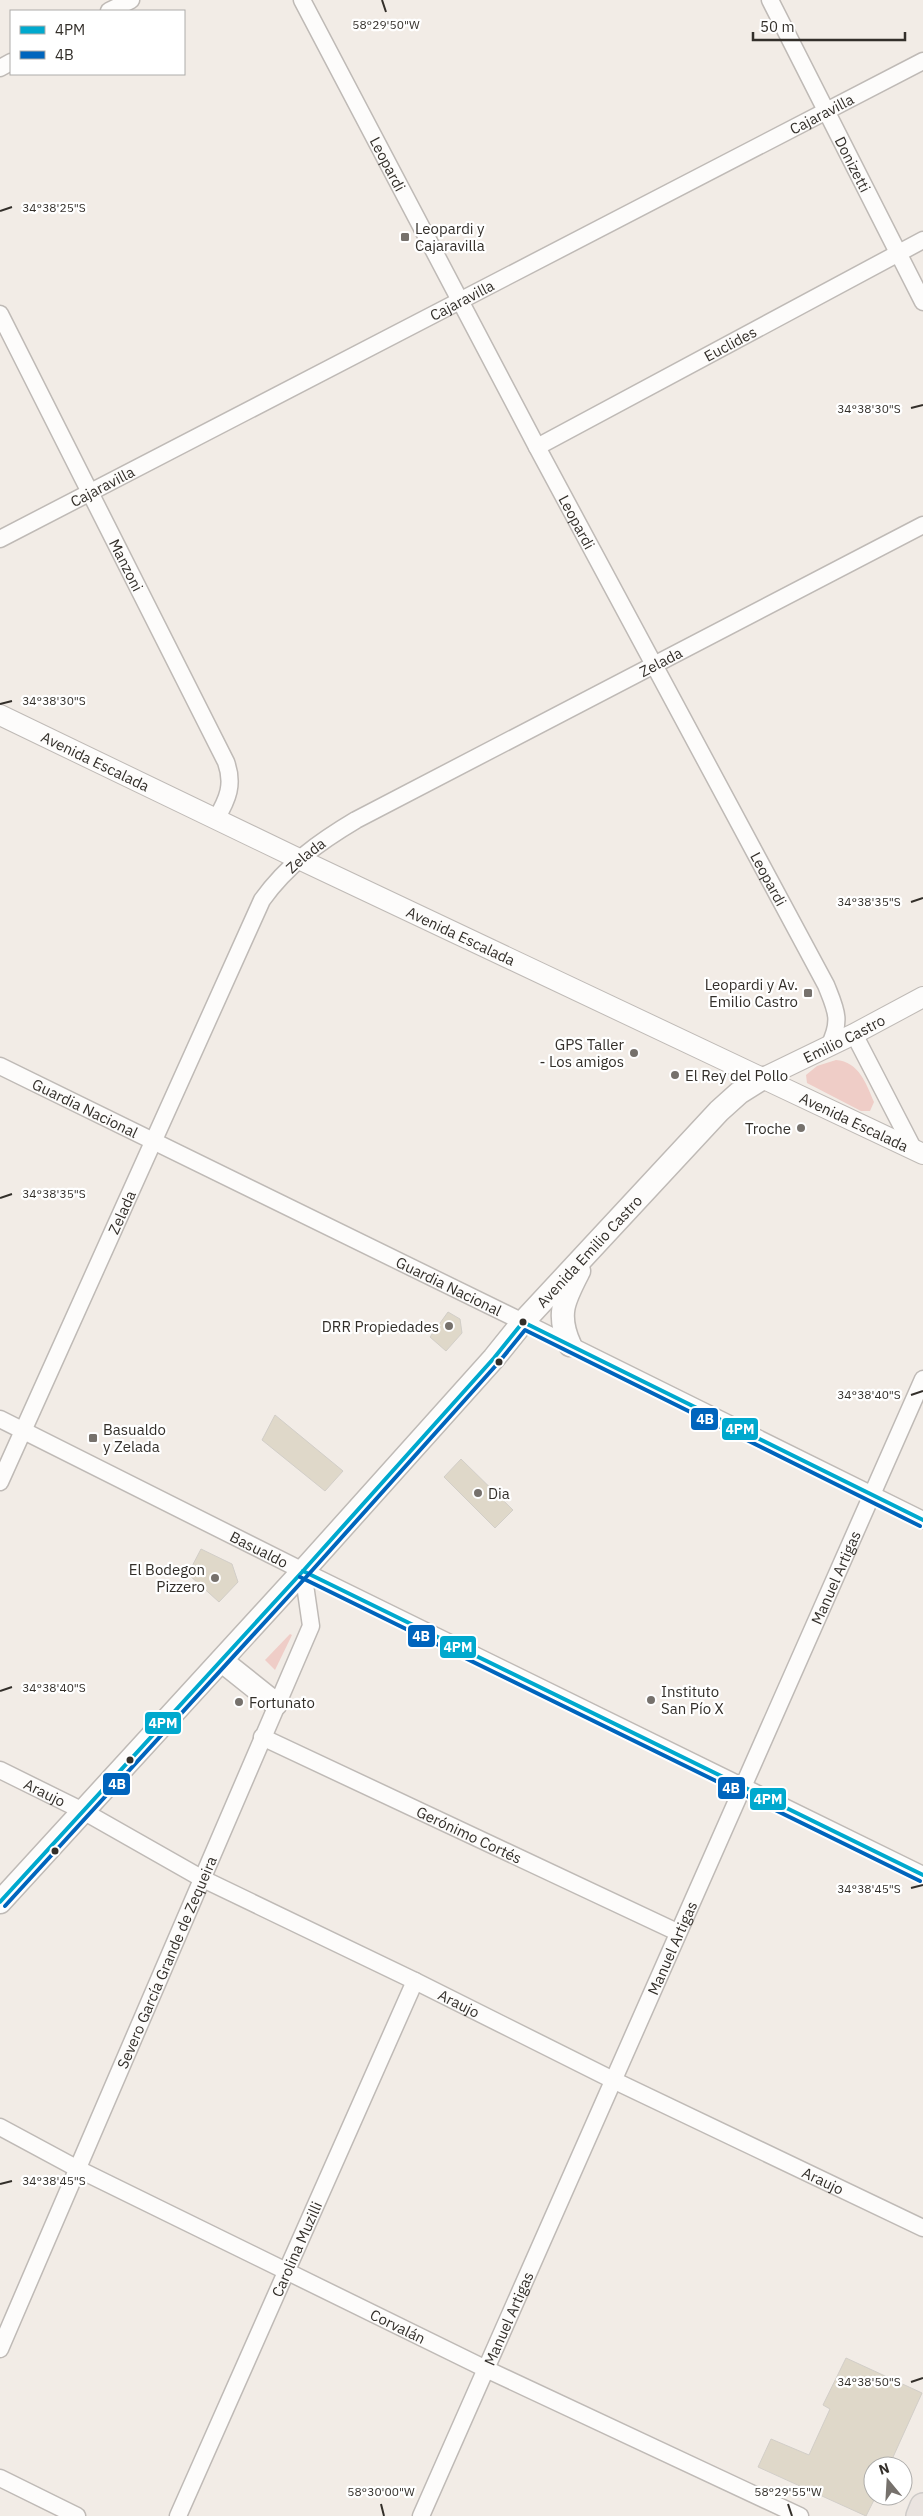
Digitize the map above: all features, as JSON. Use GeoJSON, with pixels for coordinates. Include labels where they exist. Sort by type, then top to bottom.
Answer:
{"type":"FeatureCollection","features":[{"type":"Feature","properties":{"kind":"main road","name":"Avenida Emilio Castro"},"geometry":{"type":"LineString","coordinates":[[0,1902],[303,1571],[494,1358],[523,1322],[718,1111],[739,1093],[763,1078]]}},
{"type":"Feature","properties":{"kind":"main road"},"geometry":{"type":"LineString","coordinates":[[570,1345],[563,1329],[564,1304],[590,1250]]}},
{"type":"Feature","properties":{"kind":"main road"},"geometry":{"type":"LineString","coordinates":[[222,1660],[276,1704]]}},
{"type":"Feature","properties":{"kind":"main road"},"geometry":{"type":"LineString","coordinates":[[919,2516],[923,2506]]}},
{"type":"Feature","properties":{"kind":"street"},"geometry":{"type":"LineString","coordinates":[[111,10],[131,0]]}},
{"type":"Feature","properties":{"kind":"street","name":"Leopardi"},"geometry":{"type":"LineString","coordinates":[[302,0],[537,447],[826,984],[838,1014],[836,1031],[829,1046]]}},
{"type":"Feature","properties":{"kind":"street","name":"Donizetti"},"geometry":{"type":"LineString","coordinates":[[770,0],[923,302]]}},
{"type":"Feature","properties":{"kind":"street","name":"Cajaravilla"},"geometry":{"type":"LineString","coordinates":[[0,539],[923,61]]}},
{"type":"Feature","properties":{"kind":"street","name":"Euclides"},"geometry":{"type":"LineString","coordinates":[[537,447],[923,240]]}},
{"type":"Feature","properties":{"kind":"street","name":"Manzoni"},"geometry":{"type":"LineString","coordinates":[[0,314],[226,762],[230,773],[230,788],[227,801],[216,819]]}},
{"type":"Feature","properties":{"kind":"street","name":"Zelada"},"geometry":{"type":"LineString","coordinates":[[0,1482],[262,900],[279,876],[298,859],[356,820],[923,525]]}},
{"type":"Feature","properties":{"kind":"street","name":"Avenida Escalada"},"geometry":{"type":"LineString","coordinates":[[0,715],[298,859],[919,1152]]}},
{"type":"Feature","properties":{"kind":"street","name":"Emilio Castro"},"geometry":{"type":"LineString","coordinates":[[763,1078],[854,1034],[923,997]]}},
{"type":"Feature","properties":{"kind":"street"},"geometry":{"type":"LineString","coordinates":[[854,1034],[919,1152]]}},
{"type":"Feature","properties":{"kind":"street","name":"Guardia Nacional"},"geometry":{"type":"LineString","coordinates":[[0,1066],[923,1520]]}},
{"type":"Feature","properties":{"kind":"street","name":"Manuel Artigas"},"geometry":{"type":"LineString","coordinates":[[421,2516],[614,2080],[677,1932],[923,1379]]}},
{"type":"Feature","properties":{"kind":"street","name":"Basualdo"},"geometry":{"type":"LineString","coordinates":[[0,1419],[303,1571],[923,1874]]}},
{"type":"Feature","properties":{"kind":"street","name":"Severo García Grande de Zequeira"},"geometry":{"type":"LineString","coordinates":[[0,2350],[201,1878],[311,1626],[303,1571]]}},
{"type":"Feature","properties":{"kind":"street","name":"Gerónimo Cortés"},"geometry":{"type":"LineString","coordinates":[[262,1737],[677,1932]]}},
{"type":"Feature","properties":{"kind":"street","name":"Araujo"},"geometry":{"type":"LineString","coordinates":[[0,1770],[83,1811],[201,1878],[415,1980],[614,2080],[923,2228]]}},
{"type":"Feature","properties":{"kind":"street","name":"Carolina Muzilli"},"geometry":{"type":"LineString","coordinates":[[178,2516],[415,1980]]}},
{"type":"Feature","properties":{"kind":"street","name":"Corvalán"},"geometry":{"type":"LineString","coordinates":[[0,2127],[78,2169],[286,2269],[486,2369],[800,2516]]}},
{"type":"Feature","properties":{"kind":"street"},"geometry":{"type":"LineString","coordinates":[[0,2478],[77,2516]]}},
{"type":"Feature","properties":{"kind":"shaded area"},"geometry":{"type":"Polygon","coordinates":[[[836,1060],[851,1065],[861,1075],[874,1102],[870,1111],[861,1111],[807,1083],[806,1075],[817,1066],[836,1060]]]}},
{"type":"Feature","properties":{"kind":"shaded area"},"geometry":{"type":"Polygon","coordinates":[[[290,1634],[292,1635],[275,1670],[265,1660],[290,1634]]]}},
{"type":"Feature","properties":{"kind":"building","name":"DRR Propiedades"},"geometry":{"type":"Polygon","coordinates":[[[448,1312],[460,1319],[462,1333],[446,1351],[430,1337],[448,1312]]]}},
{"type":"Feature","properties":{"kind":"building"},"geometry":{"type":"Polygon","coordinates":[[[275,1415],[343,1471],[325,1491],[262,1440],[275,1415]]]}},
{"type":"Feature","properties":{"kind":"building","name":"Dia"},"geometry":{"type":"Polygon","coordinates":[[[461,1459],[513,1510],[495,1528],[444,1477],[461,1459]]]}},
{"type":"Feature","properties":{"kind":"building","name":"El Bodegon Pizzero"},"geometry":{"type":"Polygon","coordinates":[[[201,1549],[232,1564],[238,1582],[219,1602],[188,1574],[201,1549]]]}},
{"type":"Feature","properties":{"kind":"building"},"geometry":{"type":"Polygon","coordinates":[[[846,2358],[922,2393],[894,2456],[863,2456],[863,2506],[871,2506],[866,2516],[758,2467],[771,2439],[809,2455],[830,2409],[823,2405],[846,2358]]]}},
{"type":"Feature","properties":{"kind":"transit line","name":"4PM"},"geometry":{"type":"LineString","coordinates":[[0,1902],[303,1571],[494,1358],[523,1322],[923,1520]]}},
{"type":"Feature","properties":{"kind":"transit line","name":"4B"},"geometry":{"type":"LineString","coordinates":[[5,1906],[308,1575],[499,1362],[525,1330],[920,1526]]}},
{"type":"Feature","properties":{"kind":"transit line","name":"4PM"},"geometry":{"type":"LineString","coordinates":[[303,1571],[923,1875]]}},
{"type":"Feature","properties":{"kind":"transit line","name":"4B"},"geometry":{"type":"LineString","coordinates":[[300,1577],[920,1881]]}},
{"type":"Feature","properties":{"kind":"place","name":"Leopardi y Cajaravilla"},"geometry":{"type":"Point","coordinates":[405,237]}},
{"type":"Feature","properties":{"kind":"place","name":"Leopardi y Av. Emilio Castro"},"geometry":{"type":"Point","coordinates":[808,993]}},
{"type":"Feature","properties":{"kind":"place","name":"GPS Taller - Los amigos"},"geometry":{"type":"Point","coordinates":[634,1053]}},
{"type":"Feature","properties":{"kind":"place","name":"El Rey del Pollo"},"geometry":{"type":"Point","coordinates":[675,1075]}},
{"type":"Feature","properties":{"kind":"place","name":"Troche"},"geometry":{"type":"Point","coordinates":[801,1128]}},
{"type":"Feature","properties":{"kind":"place","name":"DRR Propiedades"},"geometry":{"type":"Point","coordinates":[449,1326]}},
{"type":"Feature","properties":{"kind":"place","name":"Basualdo y Zelada"},"geometry":{"type":"Point","coordinates":[93,1438]}},
{"type":"Feature","properties":{"kind":"place","name":"Dia"},"geometry":{"type":"Point","coordinates":[478,1493]}},
{"type":"Feature","properties":{"kind":"place","name":"El Bodegon Pizzero"},"geometry":{"type":"Point","coordinates":[215,1578]}},
{"type":"Feature","properties":{"kind":"place","name":"Instituto San Pío X"},"geometry":{"type":"Point","coordinates":[651,1700]}},
{"type":"Feature","properties":{"kind":"place","name":"Fortunato"},"geometry":{"type":"Point","coordinates":[239,1702]}}]}
